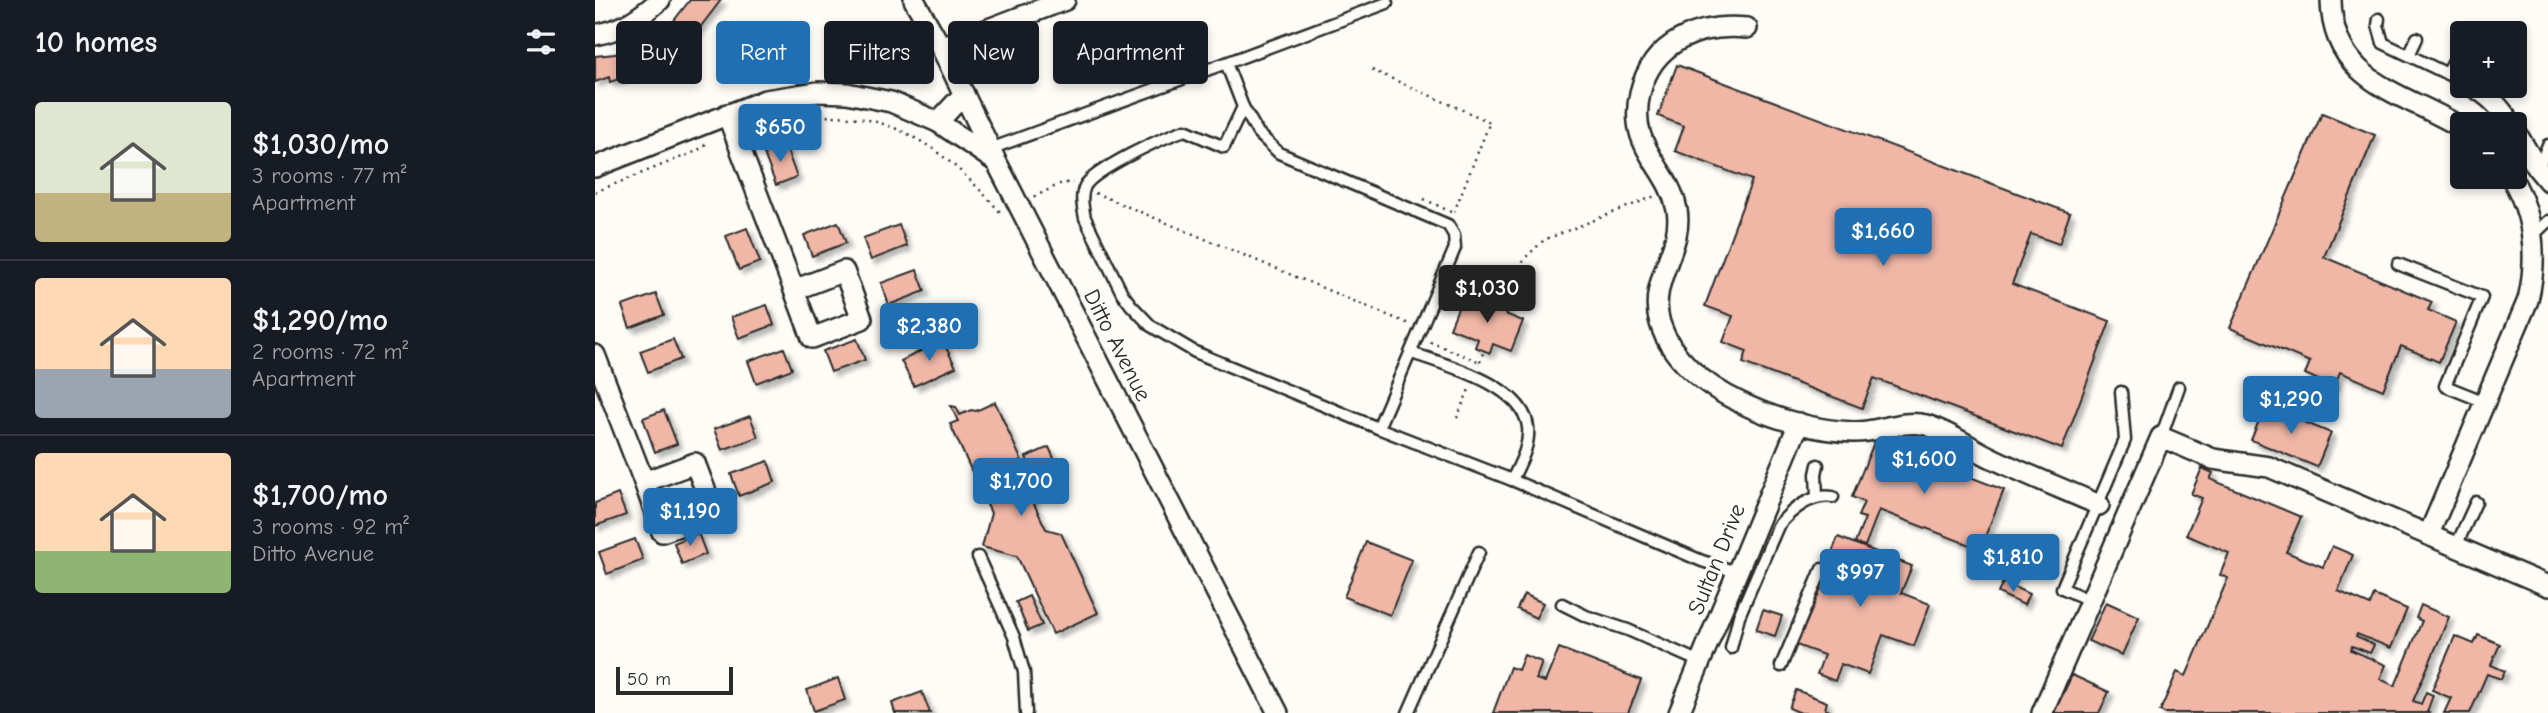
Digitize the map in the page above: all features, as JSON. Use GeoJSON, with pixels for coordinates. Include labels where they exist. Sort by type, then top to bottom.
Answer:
{"type":"FeatureCollection","features":[{"type":"Feature","properties":{"kind":"street"},"geometry":{"type":"LineString","coordinates":[[595,35],[613,31],[638,20],[660,0]]}},
{"type":"Feature","properties":{"kind":"street","name":"Ditto Avenue"},"geometry":{"type":"LineString","coordinates":[[914,0],[941,47],[993,155],[1278,713]]}},
{"type":"Feature","properties":{"kind":"street"},"geometry":{"type":"LineString","coordinates":[[941,47],[1065,0]]}},
{"type":"Feature","properties":{"kind":"street"},"geometry":{"type":"LineString","coordinates":[[2331,0],[2341,46],[2352,62],[2390,93],[2450,122]]}},
{"type":"Feature","properties":{"kind":"street"},"geometry":{"type":"LineString","coordinates":[[1747,28],[1727,26],[1693,32],[1677,42],[1661,54],[1649,70],[1638,103],[1640,133],[1645,148],[1670,190],[1677,210],[1678,232],[1660,282],[1658,302],[1660,323],[1678,355],[1702,379],[1752,410],[1834,431],[1857,433],[1906,423],[1925,425],[2099,505]]}},
{"type":"Feature","properties":{"kind":"street"},"geometry":{"type":"LineString","coordinates":[[595,167],[727,114],[778,98],[818,92],[847,93],[891,102],[938,122],[993,155]]}},
{"type":"Feature","properties":{"kind":"street"},"geometry":{"type":"LineString","coordinates":[[938,122],[964,94]]}},
{"type":"Feature","properties":{"kind":"street"},"geometry":{"type":"LineString","coordinates":[[2491,98],[2503,112]]}},
{"type":"Feature","properties":{"kind":"street"},"geometry":{"type":"LineString","coordinates":[[727,114],[794,290]]}},
{"type":"Feature","properties":{"kind":"street"},"geometry":{"type":"LineString","coordinates":[[2527,150],[2543,175]]}},
{"type":"Feature","properties":{"kind":"street"},"geometry":{"type":"LineString","coordinates":[[2429,534],[2528,300],[2534,259],[2532,236],[2528,213],[2517,189]]}},
{"type":"Feature","properties":{"kind":"street"},"geometry":{"type":"LineString","coordinates":[[595,355],[644,482]]}},
{"type":"Feature","properties":{"kind":"street","name":"Sultan Drive"},"geometry":{"type":"LineString","coordinates":[[1679,713],[1800,423]]}},
{"type":"Feature","properties":{"kind":"street"},"geometry":{"type":"LineString","coordinates":[[2042,713],[2161,437],[2213,459],[2269,467],[2548,586]]}},
{"type":"Feature","properties":{"kind":"lane"},"geometry":{"type":"LineString","coordinates":[[993,155],[1387,3]]}},
{"type":"Feature","properties":{"kind":"lane"},"geometry":{"type":"LineString","coordinates":[[2379,19],[2383,43],[2450,75]]}},
{"type":"Feature","properties":{"kind":"lane"},"geometry":{"type":"LineString","coordinates":[[2409,55],[2417,38]]}},
{"type":"Feature","properties":{"kind":"lane"},"geometry":{"type":"LineString","coordinates":[[1226,63],[1243,107],[1258,133],[1279,153],[1448,225],[1452,230],[1455,248],[1378,428]]}},
{"type":"Feature","properties":{"kind":"lane"},"geometry":{"type":"LineString","coordinates":[[2447,74],[2450,69]]}},
{"type":"Feature","properties":{"kind":"lane"},"geometry":{"type":"LineString","coordinates":[[1243,107],[1224,147],[1185,130],[1094,175],[1084,188],[1082,206],[1085,218],[1122,293],[1151,327],[1195,352],[1512,480],[1672,549],[1736,572]]}},
{"type":"Feature","properties":{"kind":"lane"},"geometry":{"type":"LineString","coordinates":[[2543,175],[2548,145]]}},
{"type":"Feature","properties":{"kind":"lane"},"geometry":{"type":"LineString","coordinates":[[2532,236],[2548,221]]}},
{"type":"Feature","properties":{"kind":"lane"},"geometry":{"type":"LineString","coordinates":[[2398,264],[2482,297],[2445,386],[2485,402]]}},
{"type":"Feature","properties":{"kind":"lane"},"geometry":{"type":"LineString","coordinates":[[1412,353],[1474,376],[1509,396],[1522,409],[1528,427],[1526,450],[1512,480]]}},
{"type":"Feature","properties":{"kind":"lane"},"geometry":{"type":"LineString","coordinates":[[2161,437],[2179,387]]}},
{"type":"Feature","properties":{"kind":"lane"},"geometry":{"type":"LineString","coordinates":[[2092,601],[2062,588],[2125,439],[2122,392]]}},
{"type":"Feature","properties":{"kind":"lane"},"geometry":{"type":"LineString","coordinates":[[1817,497],[1818,465]]}},
{"type":"Feature","properties":{"kind":"lane"},"geometry":{"type":"LineString","coordinates":[[1731,648],[1739,615],[1778,526],[1794,510],[1817,497],[1833,497]]}},
{"type":"Feature","properties":{"kind":"lane"},"geometry":{"type":"LineString","coordinates":[[2456,546],[2476,502]]}},
{"type":"Feature","properties":{"kind":"lane"},"geometry":{"type":"LineString","coordinates":[[1408,713],[1479,552]]}},
{"type":"Feature","properties":{"kind":"lane"},"geometry":{"type":"LineString","coordinates":[[978,558],[1014,637],[1024,672],[1026,713]]}},
{"type":"Feature","properties":{"kind":"lane"},"geometry":{"type":"LineString","coordinates":[[1781,666],[1822,569]]}},
{"type":"Feature","properties":{"kind":"lane"},"geometry":{"type":"LineString","coordinates":[[1562,604],[1700,663]]}},
{"type":"Feature","properties":{"kind":"path"},"geometry":{"type":"LineString","coordinates":[[1372,70],[1490,122],[1454,212],[1460,220]]}},
{"type":"Feature","properties":{"kind":"path"},"geometry":{"type":"LineString","coordinates":[[1500,306],[1525,258],[1544,240],[1670,190]]}},
{"type":"Feature","properties":{"kind":"path"},"geometry":{"type":"LineString","coordinates":[[1431,334],[1428,341],[1480,362]]}},
{"type":"Feature","properties":{"kind":"path"},"geometry":{"type":"LineString","coordinates":[[1457,418],[1484,350]]}},
{"type":"Feature","properties":{"kind":"building"},"geometry":{"type":"Polygon","coordinates":[[[690,0],[721,0],[702,25],[702,21],[674,21],[690,0]]]}},
{"type":"Feature","properties":{"kind":"building"},"geometry":{"type":"Polygon","coordinates":[[[615,54],[616,80],[610,82],[609,77],[595,82],[595,56],[615,54]]]}},
{"type":"Feature","properties":{"kind":"building"},"geometry":{"type":"Polygon","coordinates":[[[1677,65],[2070,213],[2059,244],[2031,234],[2012,284],[2110,321],[2062,449],[1874,378],[1862,408],[1743,363],[1747,351],[1723,342],[1733,316],[1705,306],[1752,180],[1675,151],[1684,126],[1658,116],[1677,65]]]}},
{"type":"Feature","properties":{"kind":"building"},"geometry":{"type":"Polygon","coordinates":[[[2322,113],[2375,135],[2324,257],[2432,302],[2428,310],[2456,322],[2439,362],[2401,346],[2383,390],[2340,372],[2334,387],[2305,374],[2310,362],[2230,328],[2322,113]]]}},
{"type":"Feature","properties":{"kind":"building"},"geometry":{"type":"Polygon","coordinates":[[[784,143],[797,177],[776,185],[763,151],[784,143]]]}},
{"type":"Feature","properties":{"kind":"building"},"geometry":{"type":"Polygon","coordinates":[[[838,222],[846,243],[812,256],[804,235],[838,222]]]}},
{"type":"Feature","properties":{"kind":"building"},"geometry":{"type":"Polygon","coordinates":[[[899,225],[907,246],[871,260],[863,238],[899,225]]]}},
{"type":"Feature","properties":{"kind":"building"},"geometry":{"type":"Polygon","coordinates":[[[747,228],[760,262],[739,270],[726,236],[747,228]]]}},
{"type":"Feature","properties":{"kind":"building"},"geometry":{"type":"Polygon","coordinates":[[[917,270],[925,291],[889,305],[881,283],[917,270]]]}},
{"type":"Feature","properties":{"kind":"building"},"geometry":{"type":"Polygon","coordinates":[[[656,294],[664,315],[630,328],[622,306],[656,294]]]}},
{"type":"Feature","properties":{"kind":"building"},"geometry":{"type":"Polygon","coordinates":[[[1462,298],[1490,308],[1492,303],[1507,309],[1505,314],[1523,321],[1511,351],[1493,344],[1490,353],[1475,347],[1478,339],[1450,328],[1462,298]]]}},
{"type":"Feature","properties":{"kind":"building"},"geometry":{"type":"Polygon","coordinates":[[[767,305],[774,325],[739,338],[731,317],[767,305]]]}},
{"type":"Feature","properties":{"kind":"building"},"geometry":{"type":"Polygon","coordinates":[[[673,339],[681,359],[648,372],[640,351],[673,339]]]}},
{"type":"Feature","properties":{"kind":"building"},"geometry":{"type":"Polygon","coordinates":[[[857,339],[865,360],[831,372],[823,351],[857,339]]]}},
{"type":"Feature","properties":{"kind":"building"},"geometry":{"type":"Polygon","coordinates":[[[942,340],[956,367],[914,386],[901,361],[942,340]]]}},
{"type":"Feature","properties":{"kind":"building"},"geometry":{"type":"Polygon","coordinates":[[[784,348],[792,369],[756,383],[748,361],[784,348]]]}},
{"type":"Feature","properties":{"kind":"building"},"geometry":{"type":"Polygon","coordinates":[[[995,402],[1036,492],[1033,502],[1046,529],[1061,533],[1098,613],[1053,634],[1017,556],[982,547],[991,513],[950,424],[958,421],[951,406],[956,407],[960,415],[995,402]]]}},
{"type":"Feature","properties":{"kind":"building"},"geometry":{"type":"Polygon","coordinates":[[[2265,406],[2331,433],[2317,467],[2251,440],[2265,406]]]}},
{"type":"Feature","properties":{"kind":"building"},"geometry":{"type":"Polygon","coordinates":[[[664,410],[677,444],[655,452],[643,418],[664,410]]]}},
{"type":"Feature","properties":{"kind":"building"},"geometry":{"type":"Polygon","coordinates":[[[750,416],[758,437],[722,450],[714,429],[750,416]]]}},
{"type":"Feature","properties":{"kind":"building"},"geometry":{"type":"Polygon","coordinates":[[[1875,440],[2004,490],[1980,549],[1879,510],[1865,546],[1855,543],[1865,518],[1858,516],[1864,502],[1852,497],[1875,440]]]}},
{"type":"Feature","properties":{"kind":"building"},"geometry":{"type":"Polygon","coordinates":[[[1049,447],[1059,470],[1036,480],[1026,457],[1049,447]]]}},
{"type":"Feature","properties":{"kind":"building"},"geometry":{"type":"Polygon","coordinates":[[[768,461],[775,482],[739,496],[731,474],[768,461]]]}},
{"type":"Feature","properties":{"kind":"building"},"geometry":{"type":"Polygon","coordinates":[[[2202,468],[2213,473],[2210,479],[2301,517],[2286,552],[2323,567],[2332,546],[2353,555],[2338,591],[2370,605],[2374,595],[2407,609],[2391,648],[2357,634],[2356,637],[2374,645],[2370,653],[2352,646],[2351,650],[2386,665],[2380,679],[2395,686],[2422,621],[2416,618],[2421,605],[2449,617],[2413,701],[2421,704],[2426,692],[2433,695],[2427,712],[2430,713],[2160,711],[2177,672],[2186,676],[2228,578],[2220,575],[2229,553],[2186,535],[2202,498],[2191,494],[2202,468]]]}},
{"type":"Feature","properties":{"kind":"building"},"geometry":{"type":"Polygon","coordinates":[[[618,494],[626,515],[595,526],[595,503],[618,494]]]}},
{"type":"Feature","properties":{"kind":"building"},"geometry":{"type":"Polygon","coordinates":[[[698,533],[706,554],[682,564],[674,543],[698,533]]]}},
{"type":"Feature","properties":{"kind":"building"},"geometry":{"type":"Polygon","coordinates":[[[1838,537],[1912,566],[1901,593],[1930,604],[1914,646],[1883,635],[1868,674],[1841,664],[1835,681],[1817,674],[1824,655],[1796,645],[1838,537]]]}},
{"type":"Feature","properties":{"kind":"building"},"geometry":{"type":"Polygon","coordinates":[[[635,539],[643,560],[607,574],[599,552],[635,539]]]}},
{"type":"Feature","properties":{"kind":"building"},"geometry":{"type":"Polygon","coordinates":[[[1366,542],[1412,560],[1390,615],[1344,597],[1366,542]]]}},
{"type":"Feature","properties":{"kind":"building"},"geometry":{"type":"Polygon","coordinates":[[[2003,582],[2029,594],[2024,605],[1998,593],[2003,582]]]}},
{"type":"Feature","properties":{"kind":"building"},"geometry":{"type":"Polygon","coordinates":[[[1524,594],[1543,603],[1536,618],[1517,609],[1524,594]]]}},
{"type":"Feature","properties":{"kind":"building"},"geometry":{"type":"Polygon","coordinates":[[[1029,596],[1042,625],[1028,631],[1016,602],[1029,596]]]}},
{"type":"Feature","properties":{"kind":"building"},"geometry":{"type":"Polygon","coordinates":[[[2106,602],[2139,617],[2122,655],[2088,641],[2106,602]]]}},
{"type":"Feature","properties":{"kind":"building"},"geometry":{"type":"Polygon","coordinates":[[[1763,610],[1782,616],[1775,636],[1756,630],[1763,610]]]}},
{"type":"Feature","properties":{"kind":"building"},"geometry":{"type":"Polygon","coordinates":[[[2478,635],[2500,644],[2491,665],[2505,671],[2501,679],[2487,674],[2470,713],[2444,713],[2451,698],[2432,690],[2455,636],[2474,644],[2478,635]]]}},
{"type":"Feature","properties":{"kind":"building"},"geometry":{"type":"Polygon","coordinates":[[[1559,648],[1641,680],[1628,713],[1493,713],[1510,667],[1518,670],[1524,655],[1542,662],[1536,679],[1545,682],[1559,648]]]}},
{"type":"Feature","properties":{"kind":"building"},"geometry":{"type":"Polygon","coordinates":[[[2072,675],[2109,692],[2099,713],[2054,713],[2072,675]]]}},
{"type":"Feature","properties":{"kind":"building"},"geometry":{"type":"Polygon","coordinates":[[[838,678],[845,700],[814,711],[807,690],[838,678]]]}},
{"type":"Feature","properties":{"kind":"building"},"geometry":{"type":"Polygon","coordinates":[[[1796,690],[1827,702],[1825,709],[1834,713],[1801,713],[1789,708],[1796,690]]]}},
{"type":"Feature","properties":{"kind":"building"},"geometry":{"type":"Polygon","coordinates":[[[922,692],[930,713],[895,713],[892,703],[922,692]]]}}]}
